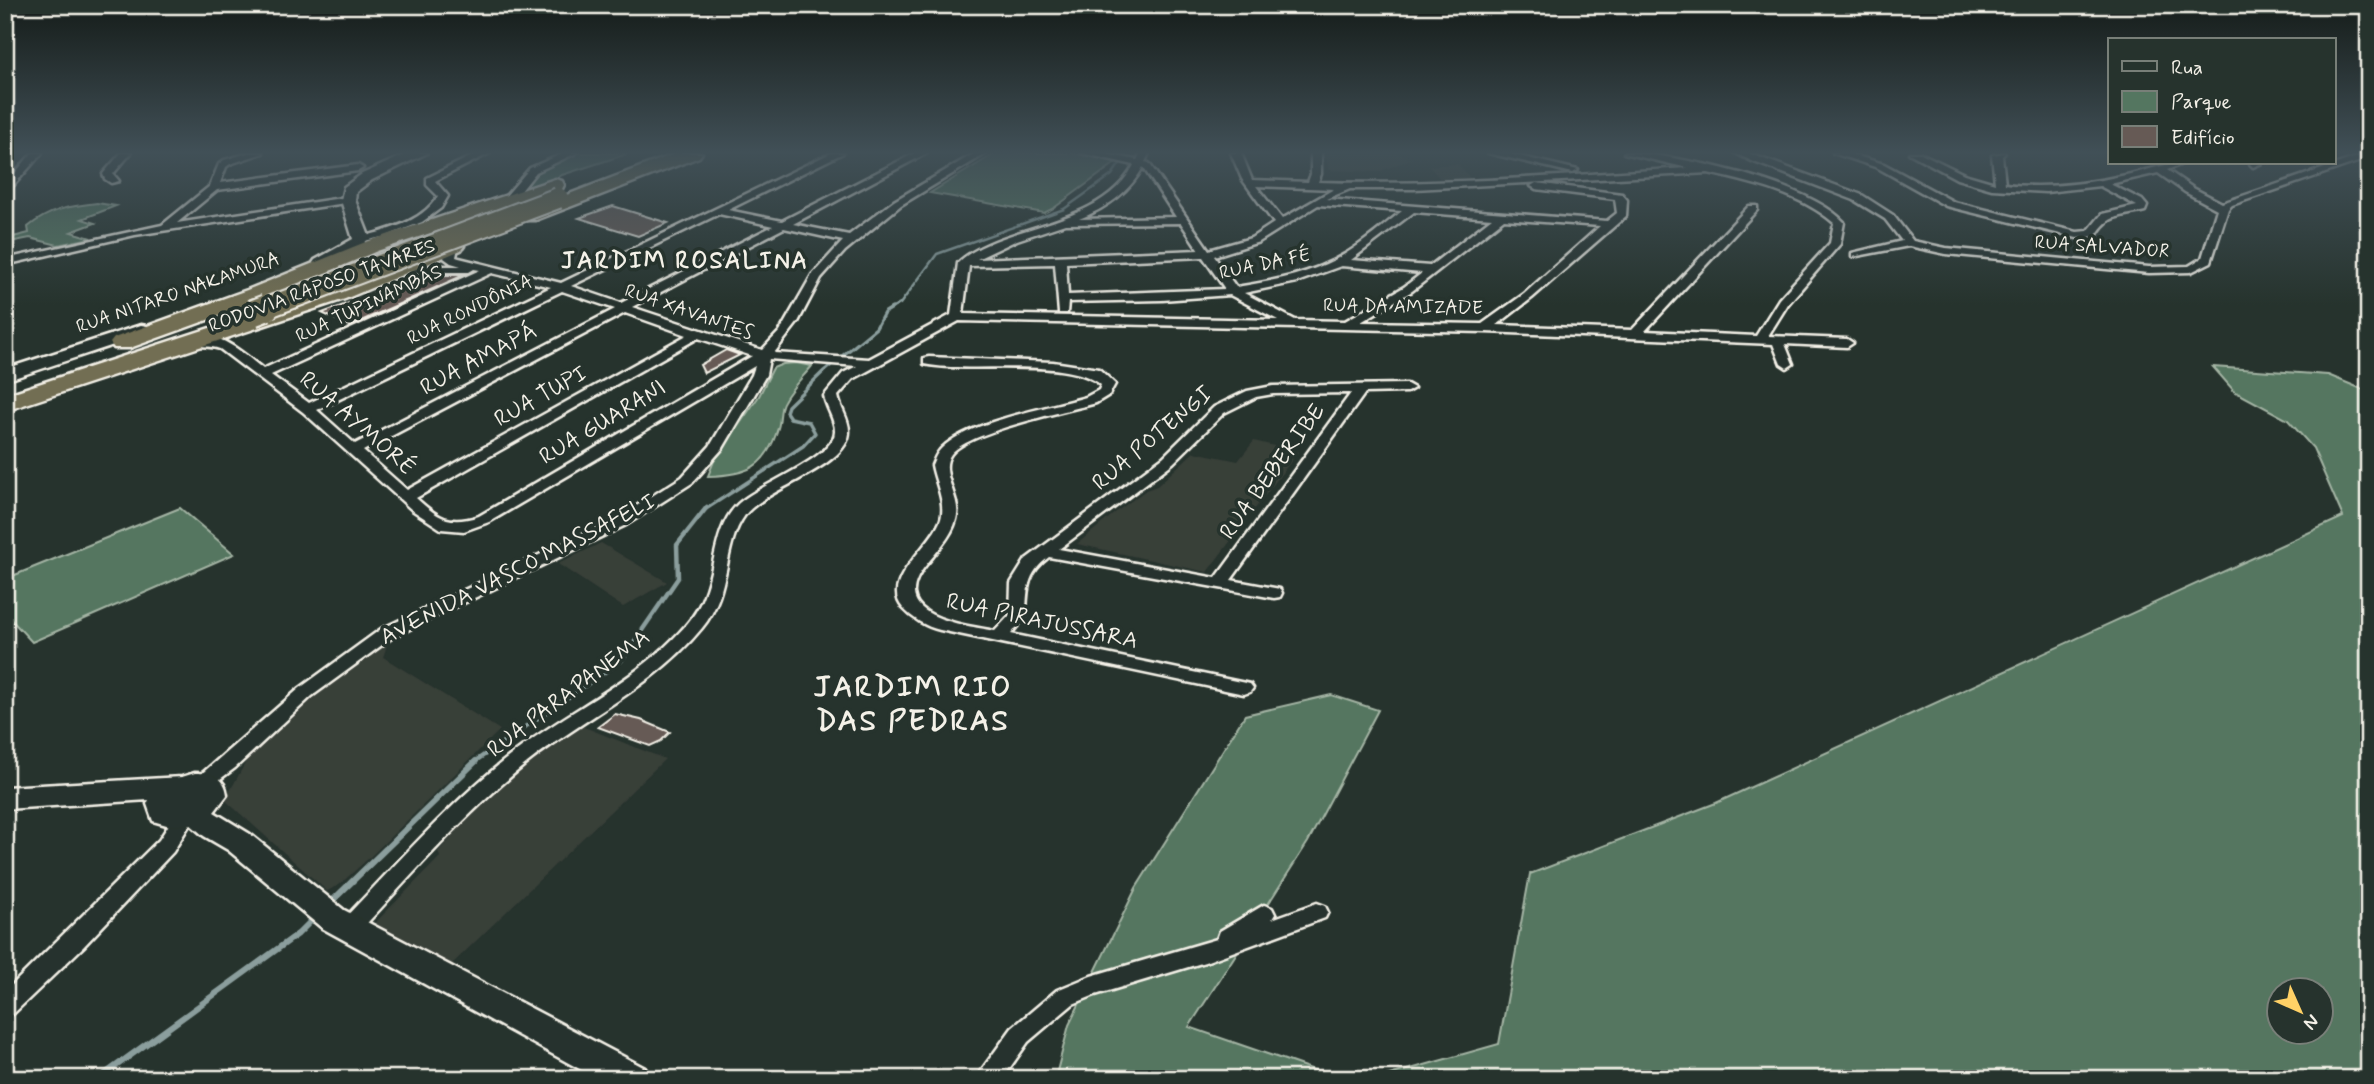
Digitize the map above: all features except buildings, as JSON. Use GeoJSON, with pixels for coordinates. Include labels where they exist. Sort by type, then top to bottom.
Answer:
{"type":"FeatureCollection","features":[{"type":"Feature","properties":{"kind":"highway"},"geometry":{"type":"LineString","coordinates":[[5,382],[218,309],[352,249],[382,243],[501,204]]}},
{"type":"Feature","properties":{"kind":"highway","name":"RODOVIA RAPOSO TAVARES"},"geometry":{"type":"LineString","coordinates":[[5,397],[238,324],[533,204]]}},
{"type":"Feature","properties":{"kind":"highway"},"geometry":{"type":"LineString","coordinates":[[5,403],[189,342],[397,268],[564,204]]}},
{"type":"Feature","properties":{"kind":"highway"},"geometry":{"type":"LineString","coordinates":[[382,243],[372,250],[373,255],[401,262],[397,268]]}},
{"type":"Feature","properties":{"kind":"highway"},"geometry":{"type":"LineString","coordinates":[[352,249],[363,259],[397,268]]}},
{"type":"Feature","properties":{"kind":"highway","name":"RODOVIA RAPOSO TAVARES"},"geometry":{"type":"LineString","coordinates":[[5,391],[238,324]]}},
{"type":"Feature","properties":{"kind":"main road"},"geometry":{"type":"LineString","coordinates":[[349,204],[361,236],[352,249]]}},
{"type":"Feature","properties":{"kind":"main road","name":"RUA NITARO NAKAMURA"},"geometry":{"type":"LineString","coordinates":[[5,375],[292,276],[352,249]]}},
{"type":"Feature","properties":{"kind":"main road"},"geometry":{"type":"LineString","coordinates":[[5,799],[113,792],[190,800],[214,828],[239,842],[331,917],[632,1079]]}},
{"type":"Feature","properties":{"kind":"street"},"geometry":{"type":"LineString","coordinates":[[166,227],[194,204]]}},
{"type":"Feature","properties":{"kind":"street"},"geometry":{"type":"LineString","coordinates":[[5,262],[166,227],[324,204]]}},
{"type":"Feature","properties":{"kind":"street"},"geometry":{"type":"LineString","coordinates":[[352,249],[431,212],[437,204]]}},
{"type":"Feature","properties":{"kind":"street","name":"RUA RONDÔNIA"},"geometry":{"type":"LineString","coordinates":[[308,409],[734,204]]}},
{"type":"Feature","properties":{"kind":"street","name":"RUA AMAPÁ"},"geometry":{"type":"LineString","coordinates":[[354,450],[825,204]]}},
{"type":"Feature","properties":{"kind":"street","name":"AVENIDA VASCO MASSAFELI"},"geometry":{"type":"LineString","coordinates":[[5,1007],[75,940],[176,835],[190,800],[306,692],[344,662],[387,633],[621,522],[687,480],[716,448],[759,375],[764,355],[789,331],[822,269],[851,239],[897,204]]}},
{"type":"Feature","properties":{"kind":"street"},"geometry":{"type":"LineString","coordinates":[[964,263],[1009,240],[1065,222],[1101,204]]}},
{"type":"Feature","properties":{"kind":"street"},"geometry":{"type":"LineString","coordinates":[[1171,204],[1233,292],[1294,323]]}},
{"type":"Feature","properties":{"kind":"street"},"geometry":{"type":"LineString","coordinates":[[1266,204],[1281,225]]}},
{"type":"Feature","properties":{"kind":"street"},"geometry":{"type":"LineString","coordinates":[[964,263],[1206,254],[1239,247],[1315,204]]}},
{"type":"Feature","properties":{"kind":"street"},"geometry":{"type":"LineString","coordinates":[[1363,204],[1610,224]]}},
{"type":"Feature","properties":{"kind":"street"},"geometry":{"type":"LineString","coordinates":[[1485,328],[1528,296],[1622,215],[1622,204]]}},
{"type":"Feature","properties":{"kind":"street"},"geometry":{"type":"LineString","coordinates":[[1761,338],[1783,302],[1835,244],[1839,222],[1834,216],[1807,204]]}},
{"type":"Feature","properties":{"kind":"street"},"geometry":{"type":"LineString","coordinates":[[1856,255],[1909,243],[1891,218],[1865,204]]}},
{"type":"Feature","properties":{"kind":"street"},"geometry":{"type":"LineString","coordinates":[[1949,204],[2077,235],[2092,233],[2098,220],[2104,216],[2141,209],[2140,204]]}},
{"type":"Feature","properties":{"kind":"street"},"geometry":{"type":"LineString","coordinates":[[2215,204],[2223,208],[2230,204]]}},
{"type":"Feature","properties":{"kind":"street"},"geometry":{"type":"LineString","coordinates":[[1636,333],[1753,208]]}},
{"type":"Feature","properties":{"kind":"street","name":"RUA SALVADOR"},"geometry":{"type":"LineString","coordinates":[[1909,243],[1947,251],[2149,270],[2183,269],[2201,265],[2210,255],[2223,208]]}},
{"type":"Feature","properties":{"kind":"street","name":"RUA DA FÉ"},"geometry":{"type":"LineString","coordinates":[[1064,299],[1233,292],[1303,276],[1339,262],[1412,209]]}},
{"type":"Feature","properties":{"kind":"street"},"geometry":{"type":"LineString","coordinates":[[719,211],[851,239]]}},
{"type":"Feature","properties":{"kind":"street"},"geometry":{"type":"LineString","coordinates":[[1347,325],[1408,289],[1501,216]]}},
{"type":"Feature","properties":{"kind":"street"},"geometry":{"type":"LineString","coordinates":[[1065,222],[1181,220]]}},
{"type":"Feature","properties":{"kind":"street","name":"RUA XAVANTES"},"geometry":{"type":"LineString","coordinates":[[453,247],[450,258],[559,286],[749,352],[819,361],[868,363]]}},
{"type":"Feature","properties":{"kind":"street"},"geometry":{"type":"LineString","coordinates":[[1060,260],[1064,299],[1062,317]]}},
{"type":"Feature","properties":{"kind":"street"},"geometry":{"type":"LineString","coordinates":[[1339,262],[1431,270]]}},
{"type":"Feature","properties":{"kind":"street"},"geometry":{"type":"LineString","coordinates":[[868,363],[957,317],[964,263]]}},
{"type":"Feature","properties":{"kind":"street","name":"RUA XAVANTES"},"geometry":{"type":"LineString","coordinates":[[397,268],[487,269]]}},
{"type":"Feature","properties":{"kind":"street","name":"RUA TUPINAMBÁS"},"geometry":{"type":"LineString","coordinates":[[263,374],[487,269]]}},
{"type":"Feature","properties":{"kind":"street"},"geometry":{"type":"LineString","coordinates":[[2149,270],[2162,284]]}},
{"type":"Feature","properties":{"kind":"street","name":"RUA DA AMIZADE"},"geometry":{"type":"LineString","coordinates":[[957,317],[1062,317],[1485,328],[1847,343]]}},
{"type":"Feature","properties":{"kind":"street","name":"RUA AYMORÉ"},"geometry":{"type":"LineString","coordinates":[[238,324],[263,374],[308,409],[406,497],[446,526],[464,526]]}},
{"type":"Feature","properties":{"kind":"street","name":"RUA TUPI"},"geometry":{"type":"LineString","coordinates":[[406,497],[697,334]]}},
{"type":"Feature","properties":{"kind":"street"},"geometry":{"type":"LineString","coordinates":[[1777,339],[1787,365]]}},
{"type":"Feature","properties":{"kind":"street","name":"RUA GUARANI"},"geometry":{"type":"LineString","coordinates":[[464,526],[484,519],[764,355]]}},
{"type":"Feature","properties":{"kind":"street","name":"RUA PIRAJUSSARA"},"geometry":{"type":"LineString","coordinates":[[929,361],[1053,366],[1094,372],[1108,384],[1104,392],[1091,400],[958,442],[946,451],[939,466],[950,502],[950,517],[944,530],[905,580],[904,597],[909,608],[922,618],[940,625],[1244,688]]}},
{"type":"Feature","properties":{"kind":"street","name":"RUA PARAPANEMA"},"geometry":{"type":"LineString","coordinates":[[331,917],[522,757],[655,665],[698,623],[716,592],[734,519],[751,500],[806,468],[838,445],[842,430],[832,406],[831,396],[848,376],[868,363]]}},
{"type":"Feature","properties":{"kind":"street","name":"RUA POTENGI"},"geometry":{"type":"LineString","coordinates":[[998,638],[1018,616],[1016,587],[1032,562],[1168,460],[1219,410],[1236,400],[1273,390],[1407,388]]}},
{"type":"Feature","properties":{"kind":"street","name":"RUA BEBERIBE"},"geometry":{"type":"LineString","coordinates":[[1221,582],[1361,389]]}},
{"type":"Feature","properties":{"kind":"street"},"geometry":{"type":"LineString","coordinates":[[1046,552],[1274,593]]}},
{"type":"Feature","properties":{"kind":"street"},"geometry":{"type":"LineString","coordinates":[[987,1079],[1020,1035],[1065,997],[1091,986],[1205,953],[1317,912]]}},
{"type":"Feature","properties":{"kind":"street"},"geometry":{"type":"LineString","coordinates":[[1205,953],[1264,914]]}},
{"type":"Feature","properties":{"kind":"shaded area"},"geometry":{"type":"Polygon","coordinates":[[[1254,441],[1298,452],[1207,572],[1077,544],[1146,490],[1157,486],[1194,452],[1238,461],[1254,441]]]}},
{"type":"Feature","properties":{"kind":"shaded area"},"geometry":{"type":"Polygon","coordinates":[[[601,543],[667,582],[623,607],[558,564],[601,543]]]}},
{"type":"Feature","properties":{"kind":"shaded area"},"geometry":{"type":"Polygon","coordinates":[[[388,642],[383,657],[500,730],[369,858],[339,885],[327,891],[225,800],[248,758],[344,669],[388,642]]]}},
{"type":"Feature","properties":{"kind":"shaded area"},"geometry":{"type":"Polygon","coordinates":[[[579,725],[665,759],[451,965],[371,927],[440,857],[438,852],[501,781],[579,725]]]}},
{"type":"Feature","properties":{"kind":"green space"},"geometry":{"type":"Polygon","coordinates":[[[93,204],[116,206],[82,219],[95,223],[71,232],[91,238],[58,245],[30,238],[5,243],[5,239],[29,233],[28,227],[52,212],[93,204]]]}},
{"type":"Feature","properties":{"kind":"green space"},"geometry":{"type":"Polygon","coordinates":[[[990,204],[1060,204],[1044,213],[990,204]]]}},
{"type":"Feature","properties":{"kind":"green space"},"geometry":{"type":"Polygon","coordinates":[[[796,363],[812,366],[782,404],[773,442],[761,461],[734,474],[708,476],[714,461],[759,396],[773,368],[796,363]]]}},
{"type":"Feature","properties":{"kind":"green space"},"geometry":{"type":"Polygon","coordinates":[[[2213,367],[2328,375],[2369,392],[2369,1079],[1375,1079],[1499,1044],[1530,874],[1716,803],[2343,517],[2313,448],[2288,420],[2234,391],[2213,367]]]}},
{"type":"Feature","properties":{"kind":"green space"},"geometry":{"type":"Polygon","coordinates":[[[180,508],[234,554],[32,642],[5,613],[5,579],[180,508]]]}},
{"type":"Feature","properties":{"kind":"green space"},"geometry":{"type":"Polygon","coordinates":[[[1331,695],[1378,710],[1308,842],[1189,1027],[1340,1079],[1055,1079],[1069,1025],[1136,888],[1245,715],[1331,695]]]}},
{"type":"Feature","properties":{"kind":"waterway"},"geometry":{"type":"LineString","coordinates":[[889,310],[900,304],[937,254],[1064,209],[1072,204]]}},
{"type":"Feature","properties":{"kind":"waterway"},"geometry":{"type":"LineString","coordinates":[[706,509],[803,446],[815,433],[809,422],[790,418],[786,412],[788,406],[824,371],[876,328],[884,313],[892,308]]}},
{"type":"Feature","properties":{"kind":"waterway"},"geometry":{"type":"LineString","coordinates":[[474,762],[621,661],[678,578],[677,545],[707,507]]}},
{"type":"Feature","properties":{"kind":"waterway"},"geometry":{"type":"LineString","coordinates":[[330,903],[476,761]]}},
{"type":"Feature","properties":{"kind":"waterway"},"geometry":{"type":"LineString","coordinates":[[98,1079],[298,934],[316,916]]}},
{"type":"Feature","properties":{"kind":"district","name":"JARDIM ROSALINA"},"geometry":{"type":"Point","coordinates":[685,261]}},
{"type":"Feature","properties":{"kind":"district","name":"JARDIM RIO DAS PEDRAS"},"geometry":{"type":"Point","coordinates":[913,704]}}]}
